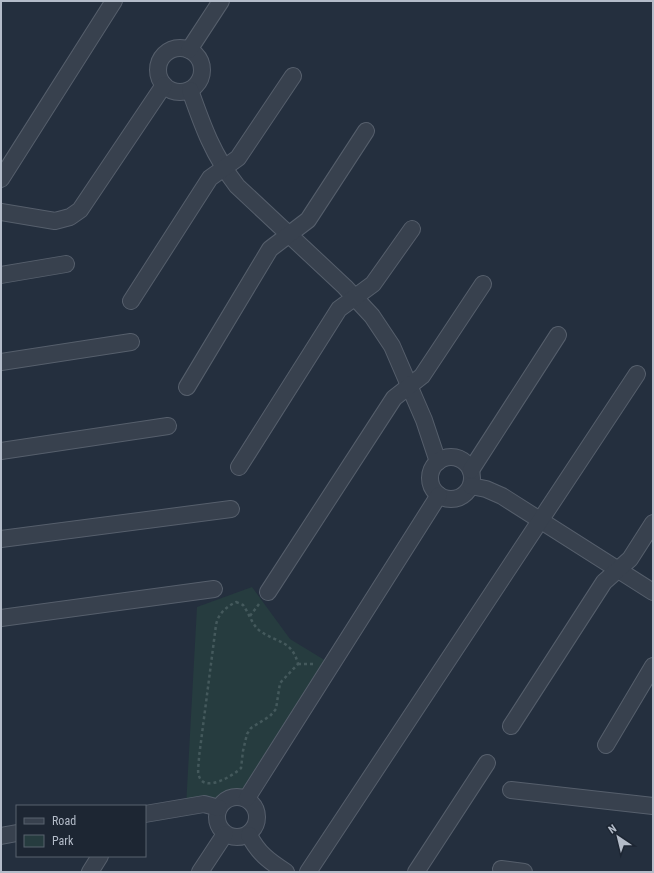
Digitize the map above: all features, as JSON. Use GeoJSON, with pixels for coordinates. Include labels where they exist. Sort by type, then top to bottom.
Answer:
{"type":"FeatureCollection","features":[{"type":"Feature","properties":{"kind":"street"},"geometry":{"type":"LineString","coordinates":[[1,179],[114,1]]}},
{"type":"Feature","properties":{"kind":"street"},"geometry":{"type":"LineString","coordinates":[[189,50],[221,1]]}},
{"type":"Feature","properties":{"kind":"street"},"geometry":{"type":"LineString","coordinates":[[174,49],[189,50],[199,59],[202,66],[200,80],[190,90],[176,92],[164,85],[158,72],[162,58],[174,49]]}},
{"type":"Feature","properties":{"kind":"street"},"geometry":{"type":"LineString","coordinates":[[131,301],[210,178],[238,158],[293,76]]}},
{"type":"Feature","properties":{"kind":"street"},"geometry":{"type":"LineString","coordinates":[[1,212],[55,221],[70,217],[80,210],[164,85]]}},
{"type":"Feature","properties":{"kind":"street"},"geometry":{"type":"LineString","coordinates":[[190,90],[210,144],[224,169],[237,186],[372,316],[392,346],[424,420],[438,462]]}},
{"type":"Feature","properties":{"kind":"street"},"geometry":{"type":"LineString","coordinates":[[187,387],[270,249],[308,220],[366,131]]}},
{"type":"Feature","properties":{"kind":"street"},"geometry":{"type":"LineString","coordinates":[[239,467],[339,309],[373,284],[412,229]]}},
{"type":"Feature","properties":{"kind":"street"},"geometry":{"type":"LineString","coordinates":[[1,275],[66,264]]}},
{"type":"Feature","properties":{"kind":"street"},"geometry":{"type":"LineString","coordinates":[[268,592],[394,398],[422,376],[484,284]]}},
{"type":"Feature","properties":{"kind":"street"},"geometry":{"type":"LineString","coordinates":[[471,470],[558,335]]}},
{"type":"Feature","properties":{"kind":"street"},"geometry":{"type":"LineString","coordinates":[[1,362],[131,342]]}},
{"type":"Feature","properties":{"kind":"street"},"geometry":{"type":"LineString","coordinates":[[308,872],[637,374]]}},
{"type":"Feature","properties":{"kind":"street"},"geometry":{"type":"LineString","coordinates":[[1,451],[168,426]]}},
{"type":"Feature","properties":{"kind":"street"},"geometry":{"type":"LineString","coordinates":[[444,458],[458,458],[464,461],[471,470],[473,479],[471,486],[462,496],[456,499],[449,499],[439,495],[432,488],[430,481],[433,467],[438,462],[444,458]]}},
{"type":"Feature","properties":{"kind":"street"},"geometry":{"type":"LineString","coordinates":[[471,486],[486,489],[502,496],[653,592]]}},
{"type":"Feature","properties":{"kind":"street"},"geometry":{"type":"LineString","coordinates":[[247,798],[439,495]]}},
{"type":"Feature","properties":{"kind":"street"},"geometry":{"type":"LineString","coordinates":[[1,539],[231,509]]}},
{"type":"Feature","properties":{"kind":"street"},"geometry":{"type":"LineString","coordinates":[[511,726],[604,582],[630,559],[653,523]]}},
{"type":"Feature","properties":{"kind":"street"},"geometry":{"type":"LineString","coordinates":[[1,618],[214,589]]}},
{"type":"Feature","properties":{"kind":"street"},"geometry":{"type":"LineString","coordinates":[[606,745],[653,666]]}},
{"type":"Feature","properties":{"kind":"street"},"geometry":{"type":"LineString","coordinates":[[416,872],[487,763]]}},
{"type":"Feature","properties":{"kind":"street"},"geometry":{"type":"LineString","coordinates":[[511,790],[653,806]]}},
{"type":"Feature","properties":{"kind":"street"},"geometry":{"type":"LineString","coordinates":[[235,797],[247,798],[257,810],[258,817],[254,830],[248,835],[235,838],[225,834],[219,827],[217,821],[219,808],[229,799],[235,797]]}},
{"type":"Feature","properties":{"kind":"street"},"geometry":{"type":"LineString","coordinates":[[146,814],[204,804],[219,808]]}},
{"type":"Feature","properties":{"kind":"street"},"geometry":{"type":"LineString","coordinates":[[200,872],[225,834]]}},
{"type":"Feature","properties":{"kind":"street"},"geometry":{"type":"LineString","coordinates":[[248,835],[254,846],[265,859],[286,872]]}},
{"type":"Feature","properties":{"kind":"street"},"geometry":{"type":"LineString","coordinates":[[90,872],[99,857]]}},
{"type":"Feature","properties":{"kind":"street"},"geometry":{"type":"LineString","coordinates":[[501,870],[524,872]]}},
{"type":"Feature","properties":{"kind":"path"},"geometry":{"type":"LineString","coordinates":[[236,602],[243,605],[250,616],[260,631],[283,642],[295,653],[298,664],[280,683],[276,709],[270,716],[251,728],[247,734],[241,768],[233,775],[214,784],[207,784],[201,780],[198,774],[199,757],[218,618],[227,606],[236,602]]}},
{"type":"Feature","properties":{"kind":"green space"},"geometry":{"type":"Polygon","coordinates":[[[252,587],[290,639],[331,664],[241,797],[229,799],[223,803],[186,807],[197,607],[252,587]]]}}]}
